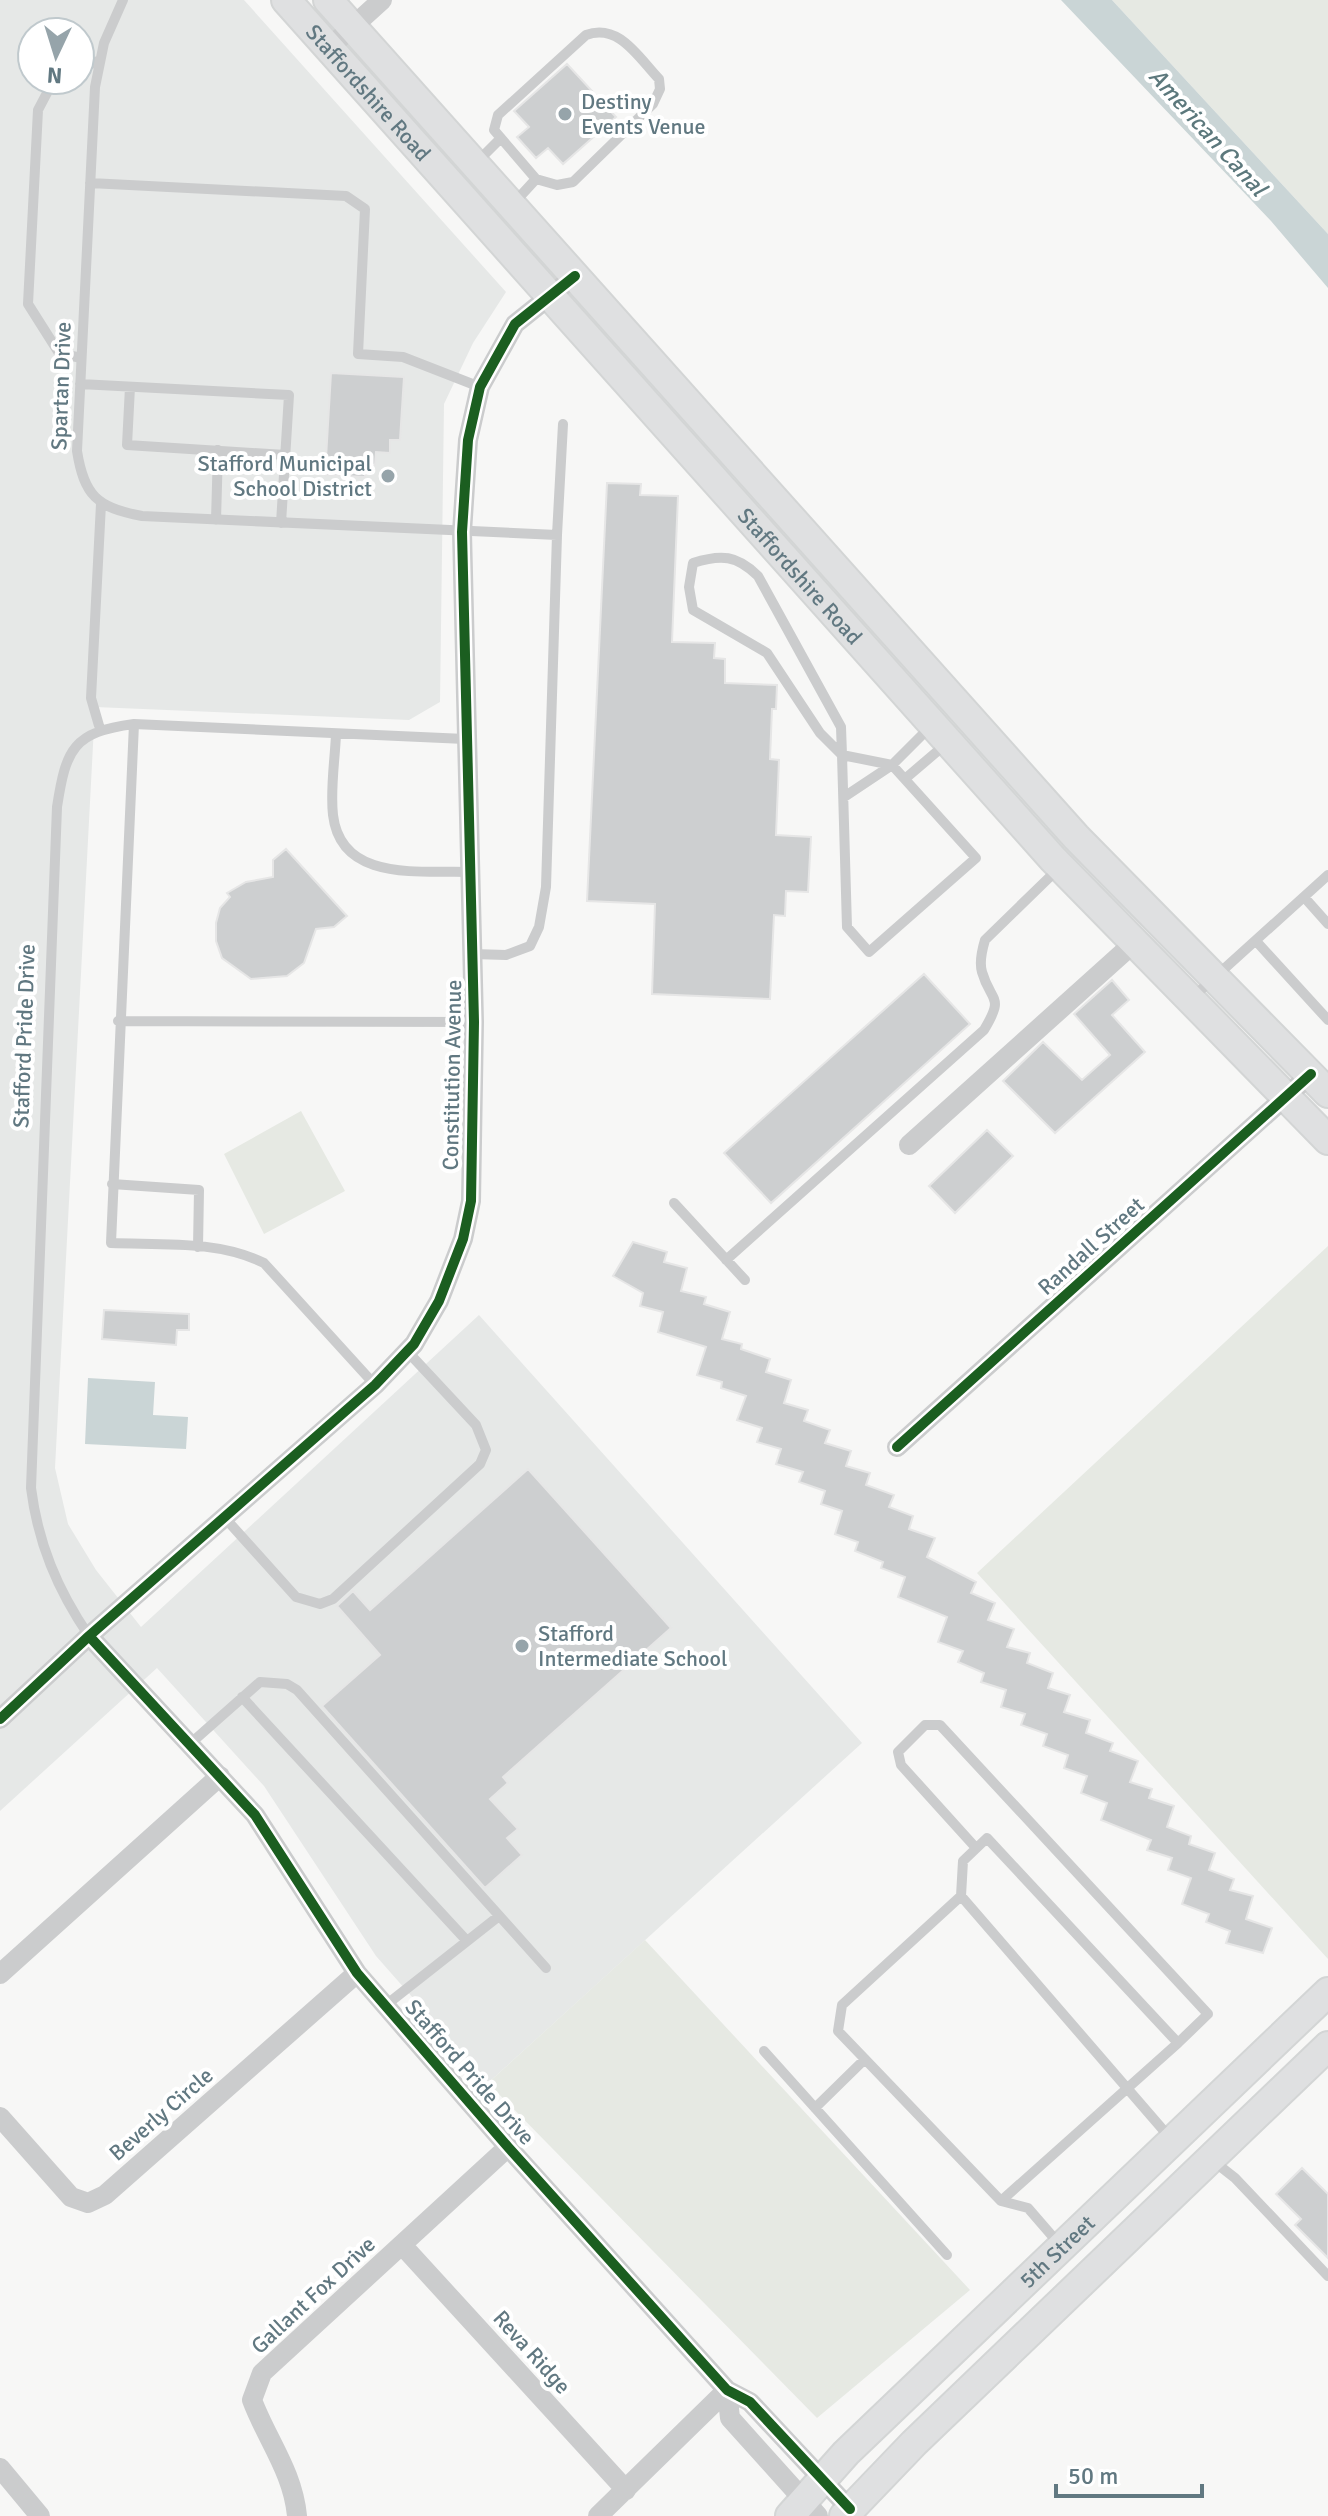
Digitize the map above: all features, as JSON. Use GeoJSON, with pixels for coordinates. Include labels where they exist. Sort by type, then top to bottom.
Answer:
{"type":"FeatureCollection","features":[{"type":"Feature","properties":{"kind":"main road","name":"Staffordshire Road"},"geometry":{"type":"LineString","coordinates":[[286,0],[1060,866],[1328,1140]]}},
{"type":"Feature","properties":{"kind":"main road","name":"Staffordshire Road"},"geometry":{"type":"LineString","coordinates":[[328,0],[1076,837],[1319,1084]]}},
{"type":"Feature","properties":{"kind":"main road","name":"5th Street"},"geometry":{"type":"LineString","coordinates":[[808,2503],[1060,2245],[1328,1992]]}},
{"type":"Feature","properties":{"kind":"main road","name":"5th Street"},"geometry":{"type":"LineString","coordinates":[[847,2513],[1328,2046]]}},
{"type":"Feature","properties":{"kind":"main road"},"geometry":{"type":"LineString","coordinates":[[1172,2140],[1210,2159]]}},
{"type":"Feature","properties":{"kind":"main road"},"geometry":{"type":"LineString","coordinates":[[1060,2245],[1091,2274]]}},
{"type":"Feature","properties":{"kind":"street"},"geometry":{"type":"LineString","coordinates":[[329,48],[382,0]]}},
{"type":"Feature","properties":{"kind":"street","name":"Constitution Avenue"},"geometry":{"type":"LineString","coordinates":[[0,1719],[89,1636],[375,1385],[407,1351],[439,1301],[463,1239],[471,1201],[474,1022],[462,532],[468,440],[480,387],[515,324],[575,276]]}},
{"type":"Feature","properties":{"kind":"street"},"geometry":{"type":"LineString","coordinates":[[909,1145],[1135,942]]}},
{"type":"Feature","properties":{"kind":"street","name":"Randall Street"},"geometry":{"type":"LineString","coordinates":[[897,1447],[1287,1096],[1319,1084]]}},
{"type":"Feature","properties":{"kind":"street","name":"Stafford Pride Drive"},"geometry":{"type":"LineString","coordinates":[[89,1636],[255,1815],[339,1950],[357,1973],[508,2147],[727,2390],[750,2402],[808,2503],[847,2513]]}},
{"type":"Feature","properties":{"kind":"street"},"geometry":{"type":"LineString","coordinates":[[0,1974],[220,1776]]}},
{"type":"Feature","properties":{"kind":"street","name":"Beverly Circle"},"geometry":{"type":"LineString","coordinates":[[0,2117],[71,2197],[88,2203],[105,2195],[357,1973]]}},
{"type":"Feature","properties":{"kind":"street","name":"Gallant Fox Drive"},"geometry":{"type":"LineString","coordinates":[[297,2516],[286,2466],[264,2431],[252,2400],[262,2373],[508,2147]]}},
{"type":"Feature","properties":{"kind":"street","name":"Reva Ridge"},"geometry":{"type":"LineString","coordinates":[[402,2245],[626,2490]]}},
{"type":"Feature","properties":{"kind":"street"},"geometry":{"type":"LineString","coordinates":[[598,2516],[727,2390]]}},
{"type":"Feature","properties":{"kind":"street"},"geometry":{"type":"LineString","coordinates":[[0,2468],[40,2516]]}},
{"type":"Feature","properties":{"kind":"lane","name":"Spartan Drive"},"geometry":{"type":"LineString","coordinates":[[101,504],[82,482],[77,451],[81,358],[100,60],[123,0]]}},
{"type":"Feature","properties":{"kind":"lane"},"geometry":{"type":"LineString","coordinates":[[600,30],[615,33],[659,79],[660,89],[653,104],[573,182],[557,185],[536,179],[494,130],[498,115],[586,35],[600,30]]}},
{"type":"Feature","properties":{"kind":"lane"},"geometry":{"type":"LineString","coordinates":[[96,62],[100,60]]}},
{"type":"Feature","properties":{"kind":"lane"},"geometry":{"type":"LineString","coordinates":[[48,96],[38,110],[28,304],[59,353],[81,358]]}},
{"type":"Feature","properties":{"kind":"lane"},"geometry":{"type":"LineString","coordinates":[[475,164],[501,138]]}},
{"type":"Feature","properties":{"kind":"lane"},"geometry":{"type":"LineString","coordinates":[[512,206],[536,179]]}},
{"type":"Feature","properties":{"kind":"lane"},"geometry":{"type":"LineString","coordinates":[[90,183],[346,196],[365,209],[358,354],[403,357],[480,387]]}},
{"type":"Feature","properties":{"kind":"lane"},"geometry":{"type":"LineString","coordinates":[[80,384],[289,395],[281,523]]}},
{"type":"Feature","properties":{"kind":"lane"},"geometry":{"type":"LineString","coordinates":[[130,387],[127,445],[285,455]]}},
{"type":"Feature","properties":{"kind":"lane"},"geometry":{"type":"LineString","coordinates":[[473,954],[506,955],[530,946],[539,927],[546,887],[563,424]]}},
{"type":"Feature","properties":{"kind":"lane"},"geometry":{"type":"LineString","coordinates":[[216,520],[218,450]]}},
{"type":"Feature","properties":{"kind":"lane"},"geometry":{"type":"LineString","coordinates":[[465,739],[134,724],[100,729],[91,698],[101,504],[118,512],[142,516],[557,535]]}},
{"type":"Feature","properties":{"kind":"lane"},"geometry":{"type":"LineString","coordinates":[[842,755],[820,733],[767,653],[693,610],[689,587],[693,563],[715,555],[741,560],[758,576],[841,727],[842,755],[844,797],[847,927],[869,952],[976,858],[892,765],[842,755]]}},
{"type":"Feature","properties":{"kind":"lane"},"geometry":{"type":"LineString","coordinates":[[134,724],[118,1021],[111,1243],[198,1247],[246,1254],[264,1263],[375,1385]]}},
{"type":"Feature","properties":{"kind":"lane","name":"Stafford Pride Drive"},"geometry":{"type":"LineString","coordinates":[[89,1636],[65,1600],[42,1548],[31,1488],[57,807],[63,769],[77,745],[100,729]]}},
{"type":"Feature","properties":{"kind":"lane"},"geometry":{"type":"LineString","coordinates":[[844,797],[940,733]]}},
{"type":"Feature","properties":{"kind":"lane"},"geometry":{"type":"LineString","coordinates":[[906,778],[940,733]]}},
{"type":"Feature","properties":{"kind":"lane"},"geometry":{"type":"LineString","coordinates":[[336,734],[333,814],[339,837],[354,857],[379,869],[471,872]]}},
{"type":"Feature","properties":{"kind":"lane"},"geometry":{"type":"LineString","coordinates":[[726,1260],[984,1030],[996,1011],[994,992],[982,972],[985,940],[1060,866]]}},
{"type":"Feature","properties":{"kind":"lane"},"geometry":{"type":"LineString","coordinates":[[1192,999],[1328,875]]}},
{"type":"Feature","properties":{"kind":"lane"},"geometry":{"type":"LineString","coordinates":[[1304,897],[1328,924]]}},
{"type":"Feature","properties":{"kind":"lane"},"geometry":{"type":"LineString","coordinates":[[1256,941],[1328,1020]]}},
{"type":"Feature","properties":{"kind":"lane"},"geometry":{"type":"LineString","coordinates":[[118,1021],[474,1022]]}},
{"type":"Feature","properties":{"kind":"lane"},"geometry":{"type":"LineString","coordinates":[[112,1184],[199,1190],[198,1247]]}},
{"type":"Feature","properties":{"kind":"lane"},"geometry":{"type":"LineString","coordinates":[[674,1203],[745,1280]]}},
{"type":"Feature","properties":{"kind":"lane"},"geometry":{"type":"LineString","coordinates":[[225,1518],[296,1597],[320,1604],[344,1589],[480,1464],[486,1450],[476,1425],[407,1351]]}},
{"type":"Feature","properties":{"kind":"lane"},"geometry":{"type":"LineString","coordinates":[[191,1743],[260,1682],[287,1684],[297,1690],[546,1968]]}},
{"type":"Feature","properties":{"kind":"lane"},"geometry":{"type":"LineString","coordinates":[[242,1697],[467,1941]]}},
{"type":"Feature","properties":{"kind":"lane"},"geometry":{"type":"LineString","coordinates":[[976,1848],[901,1765],[898,1752],[925,1725],[940,1725],[1208,2014],[1001,2201]]}},
{"type":"Feature","properties":{"kind":"lane"},"geometry":{"type":"LineString","coordinates":[[1060,2245],[1028,2208],[1001,2201],[838,2031],[842,2005],[961,1896],[963,1861],[987,1838],[1178,2043]]}},
{"type":"Feature","properties":{"kind":"lane"},"geometry":{"type":"LineString","coordinates":[[961,1896],[1172,2140]]}},
{"type":"Feature","properties":{"kind":"lane"},"geometry":{"type":"LineString","coordinates":[[386,2005],[499,1916]]}},
{"type":"Feature","properties":{"kind":"lane"},"geometry":{"type":"LineString","coordinates":[[764,2051],[947,2255]]}},
{"type":"Feature","properties":{"kind":"lane"},"geometry":{"type":"LineString","coordinates":[[815,2108],[865,2059]]}},
{"type":"Feature","properties":{"kind":"lane"},"geometry":{"type":"LineString","coordinates":[[1210,2159],[1235,2178],[1328,2276]]}},
{"type":"Feature","properties":{"kind":"shaded area"},"geometry":{"type":"Polygon","coordinates":[[[0,0],[244,0],[506,292],[473,343],[444,404],[440,702],[409,720],[95,707],[55,1468],[68,1524],[96,1570],[141,1627],[479,1315],[862,1743],[488,2083],[376,1956],[264,1786],[157,1668],[0,1811],[0,0]]]}},
{"type":"Feature","properties":{"kind":"shaded area"},"geometry":{"type":"Polygon","coordinates":[[[1112,0],[1328,0],[1328,234],[1112,0]]]}},
{"type":"Feature","properties":{"kind":"shaded area"},"geometry":{"type":"Polygon","coordinates":[[[301,1111],[345,1191],[264,1234],[224,1154],[301,1111]]]}},
{"type":"Feature","properties":{"kind":"shaded area"},"geometry":{"type":"Polygon","coordinates":[[[1328,1246],[1328,1959],[977,1573],[1328,1246]]]}},
{"type":"Feature","properties":{"kind":"shaded area"},"geometry":{"type":"Polygon","coordinates":[[[645,1940],[970,2290],[817,2418],[488,2083],[645,1940]]]}},
{"type":"Feature","properties":{"kind":"water","name":"American Canal"},"geometry":{"type":"Polygon","coordinates":[[[1061,0],[1112,0],[1328,234],[1328,288],[1271,221],[1061,0]]]}},
{"type":"Feature","properties":{"kind":"water"},"geometry":{"type":"Polygon","coordinates":[[[88,1378],[155,1382],[153,1415],[188,1417],[186,1449],[85,1444],[88,1378]]]}},
{"type":"Feature","properties":{"kind":"building","name":"Destiny Events Venue"},"geometry":{"type":"Polygon","coordinates":[[[567,64],[616,117],[563,164],[548,148],[536,158],[517,137],[529,127],[514,111],[567,64]]]}},
{"type":"Feature","properties":{"kind":"building"},"geometry":{"type":"Polygon","coordinates":[[[331,373],[404,377],[400,440],[390,440],[390,453],[376,452],[375,465],[366,464],[365,477],[325,475],[331,373]]]}},
{"type":"Feature","properties":{"kind":"building"},"geometry":{"type":"Polygon","coordinates":[[[607,483],[641,484],[640,495],[678,496],[672,642],[715,643],[714,658],[725,659],[725,683],[777,685],[776,709],[772,709],[770,759],[779,760],[776,835],[811,837],[808,892],[786,891],[785,916],[774,915],[770,999],[652,994],[655,904],[587,901],[607,483]]]}},
{"type":"Feature","properties":{"kind":"building"},"geometry":{"type":"Polygon","coordinates":[[[286,849],[347,916],[334,927],[316,929],[304,963],[287,976],[251,979],[222,958],[216,941],[220,908],[230,897],[227,893],[246,882],[273,877],[273,860],[286,849]]]}},
{"type":"Feature","properties":{"kind":"building"},"geometry":{"type":"Polygon","coordinates":[[[924,974],[970,1024],[771,1203],[724,1153],[924,974]]]}},
{"type":"Feature","properties":{"kind":"building"},"geometry":{"type":"Polygon","coordinates":[[[1112,980],[1129,1000],[1112,1015],[1145,1052],[1055,1133],[1003,1081],[1043,1042],[1082,1080],[1110,1055],[1074,1014],[1112,980]]]}},
{"type":"Feature","properties":{"kind":"building"},"geometry":{"type":"Polygon","coordinates":[[[987,1130],[1013,1156],[955,1213],[929,1186],[987,1130]]]}},
{"type":"Feature","properties":{"kind":"building"},"geometry":{"type":"Polygon","coordinates":[[[633,1242],[667,1252],[664,1262],[687,1268],[681,1291],[706,1297],[704,1304],[730,1312],[722,1339],[742,1344],[741,1349],[770,1359],[766,1372],[791,1380],[784,1403],[808,1410],[804,1421],[830,1430],[825,1443],[851,1451],[846,1466],[870,1473],[866,1485],[894,1495],[889,1507],[913,1516],[909,1529],[935,1538],[927,1557],[976,1582],[971,1593],[995,1603],[988,1620],[1014,1629],[1007,1647],[1030,1653],[1027,1663],[1053,1673],[1048,1688],[1070,1695],[1064,1712],[1090,1720],[1086,1733],[1113,1743],[1110,1751],[1138,1761],[1130,1782],[1152,1789],[1149,1798],[1174,1806],[1167,1827],[1191,1836],[1189,1844],[1215,1853],[1209,1870],[1234,1879],[1230,1890],[1253,1896],[1246,1919],[1272,1928],[1263,1953],[1226,1943],[1230,1931],[1206,1922],[1209,1914],[1182,1904],[1191,1878],[1168,1870],[1172,1858],[1147,1850],[1151,1840],[1101,1820],[1107,1803],[1081,1793],[1087,1776],[1064,1768],[1068,1755],[1043,1746],[1047,1734],[1021,1725],[1025,1714],[1001,1707],[1006,1690],[981,1682],[984,1673],[958,1662],[963,1651],[938,1642],[947,1617],[898,1597],[905,1577],[881,1568],[883,1562],[855,1551],[858,1542],[835,1534],[842,1511],[821,1504],[825,1491],[799,1482],[803,1472],[776,1464],[781,1449],[757,1442],[762,1428],[737,1420],[746,1396],[721,1388],[722,1382],[697,1375],[706,1347],[658,1332],[663,1312],[640,1306],[643,1293],[613,1276],[633,1242]]]}},
{"type":"Feature","properties":{"kind":"building"},"geometry":{"type":"Polygon","coordinates":[[[104,1310],[189,1314],[189,1330],[177,1330],[176,1345],[102,1339],[104,1310]]]}},
{"type":"Feature","properties":{"kind":"building"},"geometry":{"type":"Polygon","coordinates":[[[528,1469],[671,1628],[503,1777],[508,1783],[490,1799],[518,1829],[507,1838],[522,1855],[485,1888],[322,1706],[380,1655],[337,1606],[353,1591],[370,1610],[528,1469]]]}},
{"type":"Feature","properties":{"kind":"building"},"geometry":{"type":"Polygon","coordinates":[[[1302,2168],[1328,2194],[1328,2258],[1295,2225],[1301,2219],[1276,2194],[1302,2168]]]}},
{"type":"Feature","properties":{"kind":"cycle path"},"geometry":{"type":"LineString","coordinates":[[0,1719],[89,1636],[375,1385],[414,1344],[439,1301],[463,1239],[471,1201],[474,1022],[462,532],[468,440],[480,387],[515,324],[575,276]]}},
{"type":"Feature","properties":{"kind":"cycle path"},"geometry":{"type":"LineString","coordinates":[[897,1447],[1311,1074]]}},
{"type":"Feature","properties":{"kind":"cycle path"},"geometry":{"type":"LineString","coordinates":[[89,1636],[255,1815],[357,1973],[508,2147],[727,2390],[750,2402],[850,2509]]}},
{"type":"Feature","properties":{"kind":"place","name":"Destiny Events Venue"},"geometry":{"type":"Point","coordinates":[565,114]}},
{"type":"Feature","properties":{"kind":"place","name":"Stafford Municipal School District"},"geometry":{"type":"Point","coordinates":[388,476]}},
{"type":"Feature","properties":{"kind":"place","name":"Stafford Intermediate School"},"geometry":{"type":"Point","coordinates":[522,1646]}}]}
